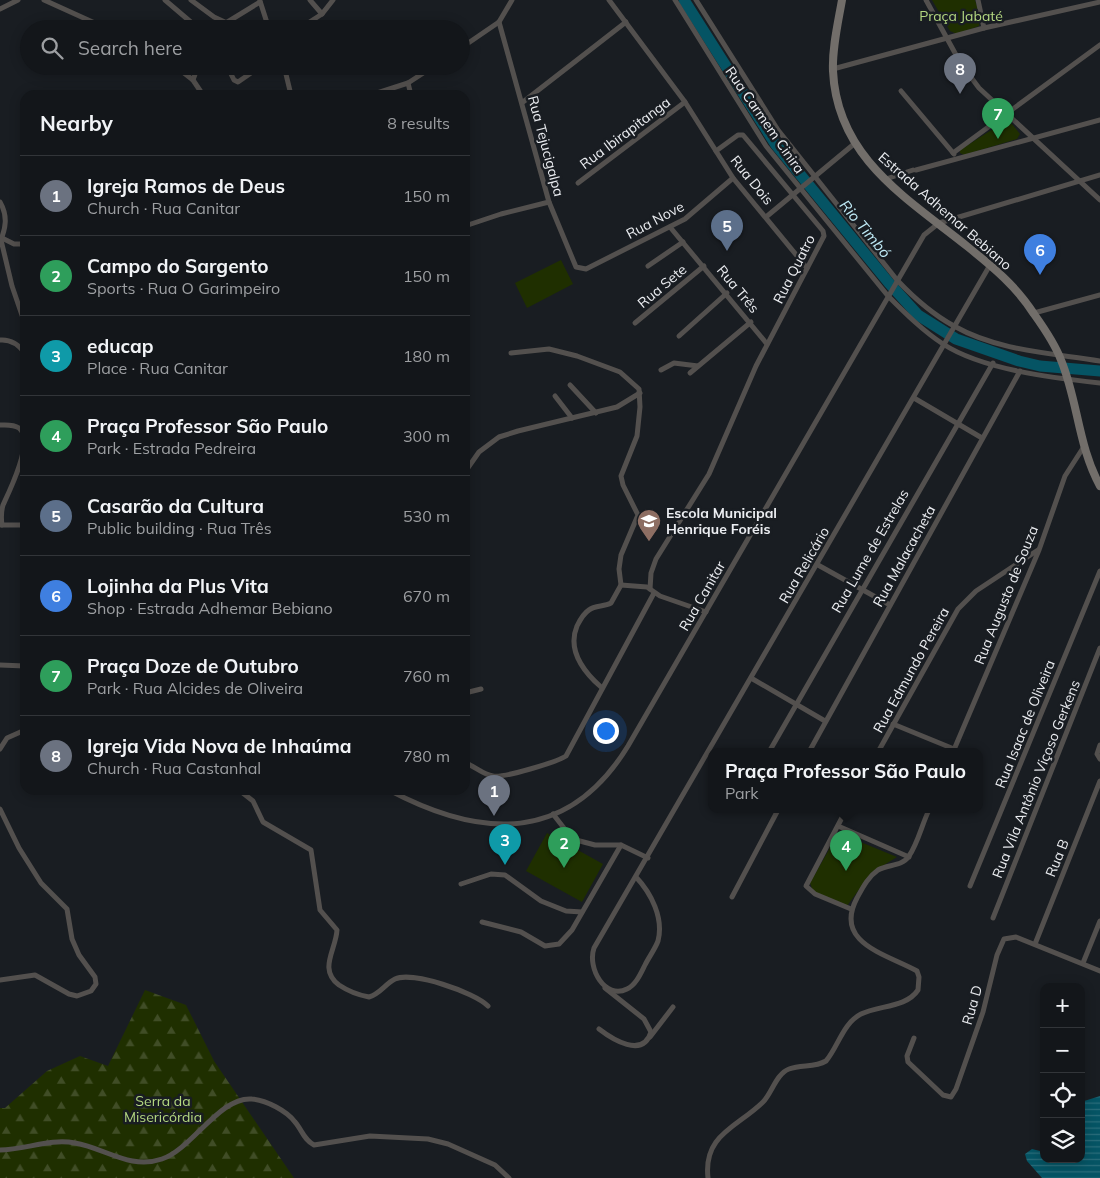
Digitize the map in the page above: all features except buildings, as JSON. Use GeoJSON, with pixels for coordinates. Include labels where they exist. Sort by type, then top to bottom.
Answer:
{"type":"FeatureCollection","features":[{"type":"Feature","properties":{"kind":"main road","name":"Estrada Adhemar Bebiano"},"geometry":{"type":"LineString","coordinates":[[842,0],[833,69],[839,107],[854,144],[886,179],[990,265],[1023,298],[1034,313],[1060,357],[1067,377],[1083,448],[1100,486]]}},
{"type":"Feature","properties":{"kind":"street"},"geometry":{"type":"LineString","coordinates":[[0,9],[18,0]]}},
{"type":"Feature","properties":{"kind":"street"},"geometry":{"type":"LineString","coordinates":[[44,0],[88,20]]}},
{"type":"Feature","properties":{"kind":"street"},"geometry":{"type":"LineString","coordinates":[[166,0],[189,20]]}},
{"type":"Feature","properties":{"kind":"street"},"geometry":{"type":"LineString","coordinates":[[190,0],[221,20]]}},
{"type":"Feature","properties":{"kind":"street"},"geometry":{"type":"LineString","coordinates":[[310,0],[322,14]]}},
{"type":"Feature","properties":{"kind":"street"},"geometry":{"type":"LineString","coordinates":[[313,20],[322,14],[333,0]]}},
{"type":"Feature","properties":{"kind":"street"},"geometry":{"type":"LineString","coordinates":[[470,42],[499,22],[512,0]]}},
{"type":"Feature","properties":{"kind":"street","name":"Rua Dois"},"geometry":{"type":"LineString","coordinates":[[609,0],[685,102],[733,178],[807,268]]}},
{"type":"Feature","properties":{"kind":"street","name":"Rua Carmem Cinira"},"geometry":{"type":"LineString","coordinates":[[675,0],[761,138],[889,294],[945,343],[969,356],[1020,371],[1100,383]]}},
{"type":"Feature","properties":{"kind":"street","name":"Rua Carmem Cinira"},"geometry":{"type":"LineString","coordinates":[[696,0],[778,130],[813,178],[896,281],[916,299],[953,328],[998,344],[1060,357],[1100,362]]}},
{"type":"Feature","properties":{"kind":"street"},"geometry":{"type":"LineString","coordinates":[[926,0],[970,77],[1007,115],[1035,138],[1100,200]]}},
{"type":"Feature","properties":{"kind":"street"},"geometry":{"type":"LineString","coordinates":[[978,0],[984,28]]}},
{"type":"Feature","properties":{"kind":"street"},"geometry":{"type":"LineString","coordinates":[[229,20],[260,1],[266,20]]}},
{"type":"Feature","properties":{"kind":"street"},"geometry":{"type":"LineString","coordinates":[[833,69],[984,28],[1100,2]]}},
{"type":"Feature","properties":{"kind":"street","name":"Rua Tejucigalpa"},"geometry":{"type":"LineString","coordinates":[[499,22],[549,202],[574,263],[582,270]]}},
{"type":"Feature","properties":{"kind":"street"},"geometry":{"type":"LineString","coordinates":[[522,102],[626,22]]}},
{"type":"Feature","properties":{"kind":"street"},"geometry":{"type":"LineString","coordinates":[[953,153],[1007,115],[1100,44]]}},
{"type":"Feature","properties":{"kind":"street"},"geometry":{"type":"LineString","coordinates":[[186,75],[199,90]]}},
{"type":"Feature","properties":{"kind":"street"},"geometry":{"type":"LineString","coordinates":[[192,80],[194,75]]}},
{"type":"Feature","properties":{"kind":"street"},"geometry":{"type":"LineString","coordinates":[[233,75],[237,82],[247,75]]}},
{"type":"Feature","properties":{"kind":"street"},"geometry":{"type":"LineString","coordinates":[[286,75],[290,90]]}},
{"type":"Feature","properties":{"kind":"street"},"geometry":{"type":"LineString","coordinates":[[386,90],[408,83],[420,75]]}},
{"type":"Feature","properties":{"kind":"street"},"geometry":{"type":"LineString","coordinates":[[408,83],[410,90]]}},
{"type":"Feature","properties":{"kind":"street"},"geometry":{"type":"LineString","coordinates":[[901,91],[958,159]]}},
{"type":"Feature","properties":{"kind":"street","name":"Rua Ibirapitanga"},"geometry":{"type":"LineString","coordinates":[[578,183],[685,102]]}},
{"type":"Feature","properties":{"kind":"street"},"geometry":{"type":"LineString","coordinates":[[886,179],[1100,120]]}},
{"type":"Feature","properties":{"kind":"street"},"geometry":{"type":"LineString","coordinates":[[716,151],[738,135],[743,135],[793,194]]}},
{"type":"Feature","properties":{"kind":"street"},"geometry":{"type":"LineString","coordinates":[[766,217],[854,144]]}},
{"type":"Feature","properties":{"kind":"street"},"geometry":{"type":"LineString","coordinates":[[939,223],[1100,175]]}},
{"type":"Feature","properties":{"kind":"street","name":"Rua Nove"},"geometry":{"type":"LineString","coordinates":[[582,270],[685,219],[733,178]]}},
{"type":"Feature","properties":{"kind":"street","name":"Rua Quatro"},"geometry":{"type":"LineString","coordinates":[[652,591],[651,572],[656,559],[710,474],[768,344],[823,238],[823,231],[793,194]]}},
{"type":"Feature","properties":{"kind":"street"},"geometry":{"type":"LineString","coordinates":[[0,202],[6,219],[1,240],[12,286],[20,309]]}},
{"type":"Feature","properties":{"kind":"street"},"geometry":{"type":"LineString","coordinates":[[470,224],[501,214],[549,202]]}},
{"type":"Feature","properties":{"kind":"street","name":"Rua Canitar"},"geometry":{"type":"LineString","coordinates":[[399,795],[433,812],[479,824],[512,824],[553,814],[588,794],[610,774],[706,612],[896,281],[924,235],[939,223]]}},
{"type":"Feature","properties":{"kind":"street","name":"Rua Três"},"geometry":{"type":"LineString","coordinates":[[670,227],[768,344]]}},
{"type":"Feature","properties":{"kind":"street"},"geometry":{"type":"LineString","coordinates":[[1,240],[20,244]]}},
{"type":"Feature","properties":{"kind":"street"},"geometry":{"type":"LineString","coordinates":[[648,266],[683,242]]}},
{"type":"Feature","properties":{"kind":"street","name":"Rua Relicário"},"geometry":{"type":"LineString","coordinates":[[711,748],[990,265]]}},
{"type":"Feature","properties":{"kind":"street","name":"Rua Sete"},"geometry":{"type":"LineString","coordinates":[[635,323],[704,266]]}},
{"type":"Feature","properties":{"kind":"street"},"geometry":{"type":"LineString","coordinates":[[679,336],[727,294]]}},
{"type":"Feature","properties":{"kind":"street"},"geometry":{"type":"LineString","coordinates":[[1034,313],[1100,295]]}},
{"type":"Feature","properties":{"kind":"street"},"geometry":{"type":"LineString","coordinates":[[690,373],[751,322]]}},
{"type":"Feature","properties":{"kind":"street"},"geometry":{"type":"LineString","coordinates":[[0,340],[17,344],[20,347]]}},
{"type":"Feature","properties":{"kind":"street"},"geometry":{"type":"LineString","coordinates":[[510,353],[549,349],[577,356],[620,372],[633,381],[640,393],[637,436],[621,476],[623,485],[638,515],[620,562],[621,585],[611,603],[589,609],[584,614],[574,634],[574,646],[583,667],[601,688]]}},
{"type":"Feature","properties":{"kind":"street"},"geometry":{"type":"LineString","coordinates":[[660,370],[674,363],[698,366]]}},
{"type":"Feature","properties":{"kind":"street","name":"Rua Lume de Estrelas"},"geometry":{"type":"LineString","coordinates":[[770,748],[993,363]]}},
{"type":"Feature","properties":{"kind":"street","name":"Rua Malacacheta"},"geometry":{"type":"LineString","coordinates":[[811,748],[1020,371]]}},
{"type":"Feature","properties":{"kind":"street"},"geometry":{"type":"LineString","coordinates":[[570,385],[596,413]]}},
{"type":"Feature","properties":{"kind":"street"},"geometry":{"type":"LineString","coordinates":[[470,465],[479,452],[499,437],[617,407],[640,393]]}},
{"type":"Feature","properties":{"kind":"street"},"geometry":{"type":"LineString","coordinates":[[555,396],[572,418]]}},
{"type":"Feature","properties":{"kind":"street"},"geometry":{"type":"LineString","coordinates":[[914,398],[982,438]]}},
{"type":"Feature","properties":{"kind":"street"},"geometry":{"type":"LineString","coordinates":[[0,425],[13,425],[20,430]]}},
{"type":"Feature","properties":{"kind":"street","name":"Rua Augusto de Souza"},"geometry":{"type":"LineString","coordinates":[[954,748],[1039,550],[1065,476],[1083,448]]}},
{"type":"Feature","properties":{"kind":"street"},"geometry":{"type":"LineString","coordinates":[[20,458],[14,485],[3,507],[1,525],[20,525]]}},
{"type":"Feature","properties":{"kind":"street","name":"Rua Edmundo Pereira"},"geometry":{"type":"LineString","coordinates":[[880,748],[952,618],[964,601],[976,591],[1039,550]]}},
{"type":"Feature","properties":{"kind":"street"},"geometry":{"type":"LineString","coordinates":[[818,565],[890,605]]}},
{"type":"Feature","properties":{"kind":"street","name":"Rua Isaac de Oliveira"},"geometry":{"type":"LineString","coordinates":[[970,886],[1100,571]]}},
{"type":"Feature","properties":{"kind":"street"},"geometry":{"type":"LineString","coordinates":[[621,585],[652,591],[706,612]]}},
{"type":"Feature","properties":{"kind":"street"},"geometry":{"type":"LineString","coordinates":[[470,766],[486,774],[498,776],[559,761],[566,756],[652,591]]}},
{"type":"Feature","properties":{"kind":"street","name":"Rua Vila Antônio Viçoso Gerkens"},"geometry":{"type":"LineString","coordinates":[[992,918],[1100,648]]}},
{"type":"Feature","properties":{"kind":"street"},"geometry":{"type":"LineString","coordinates":[[0,665],[20,666]]}},
{"type":"Feature","properties":{"kind":"street"},"geometry":{"type":"LineString","coordinates":[[751,678],[826,722]]}},
{"type":"Feature","properties":{"kind":"street"},"geometry":{"type":"LineString","coordinates":[[470,692],[481,689]]}},
{"type":"Feature","properties":{"kind":"street"},"geometry":{"type":"LineString","coordinates":[[893,724],[946,748]]}},
{"type":"Feature","properties":{"kind":"street"},"geometry":{"type":"LineString","coordinates":[[0,749],[8,738],[20,732]]}},
{"type":"Feature","properties":{"kind":"street"},"geometry":{"type":"LineString","coordinates":[[1100,745],[1097,752],[1100,759]]}},
{"type":"Feature","properties":{"kind":"street","name":"Rua Relicário"},"geometry":{"type":"LineString","coordinates":[[602,983],[592,967],[592,955],[708,753]]}},
{"type":"Feature","properties":{"kind":"street","name":"Rua B"},"geometry":{"type":"LineString","coordinates":[[1034,944],[1100,781]]}},
{"type":"Feature","properties":{"kind":"street"},"geometry":{"type":"LineString","coordinates":[[246,795],[253,801],[263,822],[311,850],[320,910],[337,930],[328,963],[328,971],[334,981],[346,990],[368,996],[381,991],[394,979],[415,978],[462,991],[479,998],[488,1006]]}},
{"type":"Feature","properties":{"kind":"street"},"geometry":{"type":"LineString","coordinates":[[0,809],[19,848],[36,874],[68,912],[72,939],[95,977],[94,989],[81,996],[70,994],[35,974],[0,980]]}},
{"type":"Feature","properties":{"kind":"street"},"geometry":{"type":"LineString","coordinates":[[732,897],[776,813]]}},
{"type":"Feature","properties":{"kind":"street"},"geometry":{"type":"LineString","coordinates":[[844,813],[807,883],[807,889],[851,909]]}},
{"type":"Feature","properties":{"kind":"street"},"geometry":{"type":"LineString","coordinates":[[708,1178],[710,1152],[719,1137],[763,1102],[784,1071],[790,1068],[820,1065],[826,1061],[850,1022],[859,1015],[906,1001],[918,990],[919,977],[917,971],[866,946],[857,937],[853,930],[851,909],[872,876],[878,870],[901,863],[909,857],[927,813]]}},
{"type":"Feature","properties":{"kind":"street"},"geometry":{"type":"LineString","coordinates":[[553,814],[576,840],[594,845],[620,845],[648,858]]}},
{"type":"Feature","properties":{"kind":"street"},"geometry":{"type":"LineString","coordinates":[[838,826],[909,857]]}},
{"type":"Feature","properties":{"kind":"street"},"geometry":{"type":"LineString","coordinates":[[482,922],[521,932],[542,944],[551,946],[559,944],[569,935],[620,845]]}},
{"type":"Feature","properties":{"kind":"street"},"geometry":{"type":"LineString","coordinates":[[461,884],[492,874],[505,875],[541,901],[566,911],[582,912]]}},
{"type":"Feature","properties":{"kind":"street"},"geometry":{"type":"LineString","coordinates":[[602,983],[616,990],[630,988],[656,945],[658,932],[654,905],[647,888],[636,877]]}},
{"type":"Feature","properties":{"kind":"street"},"geometry":{"type":"LineString","coordinates":[[1083,963],[1100,921]]}},
{"type":"Feature","properties":{"kind":"street","name":"Rua D"},"geometry":{"type":"LineString","coordinates":[[914,1038],[907,1056],[908,1062],[943,1095],[951,1097],[956,1089],[983,1012],[1004,939],[1011,936],[1100,971]]}},
{"type":"Feature","properties":{"kind":"street"},"geometry":{"type":"LineString","coordinates":[[602,983],[644,1018],[651,1028],[648,1039]]}},
{"type":"Feature","properties":{"kind":"street"},"geometry":{"type":"LineString","coordinates":[[599,1029],[614,1040],[631,1046],[638,1045],[648,1039],[673,1007]]}},
{"type":"Feature","properties":{"kind":"street"},"geometry":{"type":"LineString","coordinates":[[0,1150],[22,1149],[62,1141],[84,1144],[130,1161],[154,1161],[163,1159],[180,1149],[230,1106],[251,1099],[262,1101],[290,1117],[308,1141],[314,1145],[370,1136],[428,1139],[448,1144],[496,1165],[509,1178]]}},
{"type":"Feature","properties":{"kind":"green space","name":"Praça Jabaté"},"geometry":{"type":"Polygon","coordinates":[[[932,0],[975,0],[980,16],[979,26],[957,34],[950,31],[932,0]]]}},
{"type":"Feature","properties":{"kind":"green space"},"geometry":{"type":"Polygon","coordinates":[[[1004,122],[1012,124],[1020,134],[1017,139],[964,155],[960,153],[960,150],[1004,122]]]}},
{"type":"Feature","properties":{"kind":"green space"},"geometry":{"type":"Polygon","coordinates":[[[561,260],[573,284],[527,308],[515,283],[561,260]]]}},
{"type":"Feature","properties":{"kind":"green space"},"geometry":{"type":"Polygon","coordinates":[[[547,833],[603,864],[582,902],[526,871],[547,833]]]}},
{"type":"Feature","properties":{"kind":"green space"},"geometry":{"type":"Polygon","coordinates":[[[841,834],[897,857],[871,873],[847,906],[813,891],[810,883],[835,839],[841,834]]]}},
{"type":"Feature","properties":{"kind":"green space","name":"Serra da Misericórdia"},"geometry":{"type":"Polygon","coordinates":[[[145,990],[186,1005],[214,1061],[294,1178],[0,1178],[0,1108],[5,1108],[47,1071],[80,1056],[108,1066],[145,990]]]}},
{"type":"Feature","properties":{"kind":"water"},"geometry":{"type":"Polygon","coordinates":[[[1100,1096],[1100,1178],[1042,1178],[1027,1161],[1025,1154],[1032,1149],[1040,1151],[1040,1163],[1085,1163],[1085,1101],[1100,1096]]]}},
{"type":"Feature","properties":{"kind":"waterway","name":"Rio Timbó"},"geometry":{"type":"LineString","coordinates":[[684,0],[776,145],[889,283],[918,315],[956,339],[1019,361],[1040,366],[1100,371]]}},
{"type":"Feature","properties":{"kind":"place","name":"Igreja Vida Nova de Inhaúma"},"geometry":{"type":"Point","coordinates":[960,94]}},
{"type":"Feature","properties":{"kind":"place","name":"Praça Doze de Outubro"},"geometry":{"type":"Point","coordinates":[998,139]}},
{"type":"Feature","properties":{"kind":"place","name":"Casarão da Cultura"},"geometry":{"type":"Point","coordinates":[727,251]}},
{"type":"Feature","properties":{"kind":"place","name":"Lojinha da Plus Vita"},"geometry":{"type":"Point","coordinates":[1040,275]}},
{"type":"Feature","properties":{"kind":"place","name":"Escola Municipal Henrique Foréis"},"geometry":{"type":"Point","coordinates":[649,542]}},
{"type":"Feature","properties":{"kind":"place","name":"Igreja Ramos de Deus"},"geometry":{"type":"Point","coordinates":[494,816]}},
{"type":"Feature","properties":{"kind":"place","name":"educap"},"geometry":{"type":"Point","coordinates":[505,865]}},
{"type":"Feature","properties":{"kind":"place","name":"Campo do Sargento"},"geometry":{"type":"Point","coordinates":[564,868]}},
{"type":"Feature","properties":{"kind":"place","name":"Praça Professor São Paulo"},"geometry":{"type":"Point","coordinates":[846,871]}}]}
